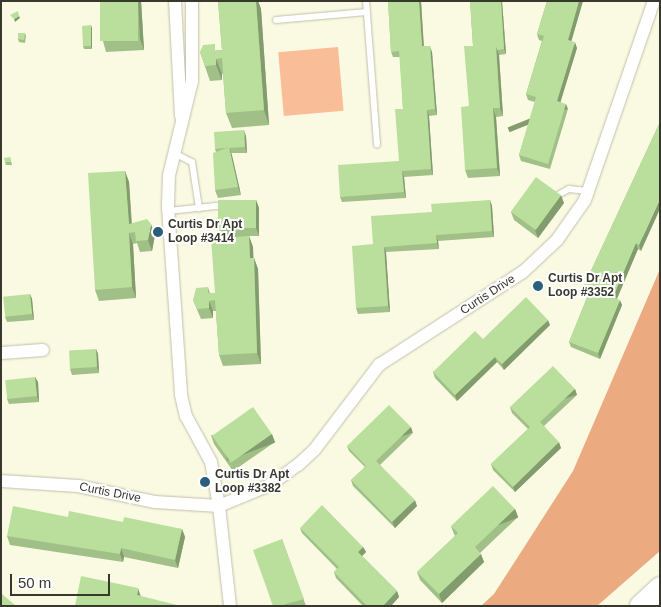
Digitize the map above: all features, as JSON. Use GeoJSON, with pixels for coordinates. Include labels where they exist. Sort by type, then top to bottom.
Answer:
{"type":"FeatureCollection","features":[{"type":"Feature","properties":{"kind":"highway"},"geometry":{"type":"LineString","coordinates":[[641,606],[660,588]]}},
{"type":"Feature","properties":{"kind":"street"},"geometry":{"type":"LineString","coordinates":[[175,1],[182,121]]}},
{"type":"Feature","properties":{"kind":"street"},"geometry":{"type":"LineString","coordinates":[[192,1],[192,81],[174,152],[168,211],[181,395],[186,416],[211,462],[219,506],[230,606]]}},
{"type":"Feature","properties":{"kind":"street","name":"Curtis Drive"},"geometry":{"type":"LineString","coordinates":[[1,481],[78,486],[155,502],[219,506],[270,485],[298,465],[315,449],[378,365],[523,272],[557,240],[588,191],[654,1]]}},
{"type":"Feature","properties":{"kind":"street"},"geometry":{"type":"LineString","coordinates":[[1,353],[43,350]]}},
{"type":"Feature","properties":{"kind":"lane"},"geometry":{"type":"LineString","coordinates":[[366,1],[377,145]]}},
{"type":"Feature","properties":{"kind":"lane"},"geometry":{"type":"LineString","coordinates":[[276,20],[367,12]]}},
{"type":"Feature","properties":{"kind":"lane"},"geometry":{"type":"LineString","coordinates":[[174,152],[192,162],[199,208]]}},
{"type":"Feature","properties":{"kind":"lane"},"geometry":{"type":"LineString","coordinates":[[558,194],[569,189],[588,191]]}},
{"type":"Feature","properties":{"kind":"lane"},"geometry":{"type":"LineString","coordinates":[[168,211],[235,204]]}},
{"type":"Feature","properties":{"kind":"shaded area"},"geometry":{"type":"Polygon","coordinates":[[[338,47],[344,111],[284,116],[278,52],[338,47]]]}},
{"type":"Feature","properties":{"kind":"shaded area"},"geometry":{"type":"Polygon","coordinates":[[[660,269],[660,551],[597,606],[481,606],[494,594],[573,471],[660,269]]]}},
{"type":"Feature","properties":{"kind":"building"},"geometry":{"type":"Polygon","coordinates":[[[100,1],[138,1],[138,41],[100,41],[100,1]]]}},
{"type":"Feature","properties":{"kind":"building"},"geometry":{"type":"Polygon","coordinates":[[[218,1],[256,1],[264,110],[226,113],[222,58],[216,59],[216,65],[205,66],[200,52],[203,45],[215,44],[215,51],[222,50],[218,1]]]}},
{"type":"Feature","properties":{"kind":"building"},"geometry":{"type":"Polygon","coordinates":[[[388,1],[419,1],[422,46],[430,46],[435,109],[427,110],[431,169],[402,171],[404,192],[340,197],[338,165],[399,161],[395,109],[403,109],[399,51],[391,52],[388,1]]]}},
{"type":"Feature","properties":{"kind":"building"},"geometry":{"type":"Polygon","coordinates":[[[470,1],[501,1],[504,49],[497,50],[496,46],[473,46],[470,1]]]}},
{"type":"Feature","properties":{"kind":"building"},"geometry":{"type":"Polygon","coordinates":[[[547,1],[579,1],[568,40],[575,42],[557,101],[566,104],[548,164],[519,155],[536,97],[526,94],[544,36],[537,34],[547,1]]]}},
{"type":"Feature","properties":{"kind":"building"},"geometry":{"type":"Polygon","coordinates":[[[18,11],[19,16],[14,19],[10,15],[18,11]]]}},
{"type":"Feature","properties":{"kind":"building"},"geometry":{"type":"Polygon","coordinates":[[[91,25],[91,46],[83,46],[82,26],[91,25]]]}},
{"type":"Feature","properties":{"kind":"building"},"geometry":{"type":"Polygon","coordinates":[[[18,33],[25,33],[24,40],[18,39],[18,33]]]}},
{"type":"Feature","properties":{"kind":"building"},"geometry":{"type":"Polygon","coordinates":[[[464,46],[496,46],[500,108],[493,108],[497,168],[465,170],[461,107],[469,106],[464,46]]]}},
{"type":"Feature","properties":{"kind":"building"},"geometry":{"type":"Polygon","coordinates":[[[659,124],[660,199],[639,245],[636,243],[613,297],[620,300],[598,353],[569,342],[590,291],[583,288],[659,124]]]}},
{"type":"Feature","properties":{"kind":"building"},"geometry":{"type":"Polygon","coordinates":[[[244,130],[245,147],[215,149],[214,132],[244,130]]]}},
{"type":"Feature","properties":{"kind":"building"},"geometry":{"type":"Polygon","coordinates":[[[229,147],[238,187],[215,190],[213,153],[229,147]]]}},
{"type":"Feature","properties":{"kind":"building"},"geometry":{"type":"Polygon","coordinates":[[[10,157],[11,162],[5,162],[4,158],[10,157]]]}},
{"type":"Feature","properties":{"kind":"building"},"geometry":{"type":"Polygon","coordinates":[[[125,171],[129,224],[147,219],[151,224],[148,240],[136,241],[135,232],[129,233],[132,287],[95,290],[88,173],[125,171]]]}},
{"type":"Feature","properties":{"kind":"building"},"geometry":{"type":"Polygon","coordinates":[[[536,177],[561,195],[536,230],[511,212],[536,177]]]}},
{"type":"Feature","properties":{"kind":"building"},"geometry":{"type":"Polygon","coordinates":[[[218,200],[256,200],[256,228],[218,228],[218,200]]]}},
{"type":"Feature","properties":{"kind":"building"},"geometry":{"type":"Polygon","coordinates":[[[490,200],[492,231],[436,235],[437,243],[384,247],[388,306],[356,308],[352,246],[373,244],[371,216],[432,212],[431,204],[490,200]]]}},
{"type":"Feature","properties":{"kind":"building"},"geometry":{"type":"Polygon","coordinates":[[[249,236],[250,258],[254,258],[257,353],[219,355],[215,300],[209,301],[209,308],[197,309],[193,300],[196,288],[208,287],[208,293],[215,293],[211,239],[249,236]]]}},
{"type":"Feature","properties":{"kind":"building"},"geometry":{"type":"Polygon","coordinates":[[[30,294],[32,314],[5,317],[3,297],[30,294]]]}},
{"type":"Feature","properties":{"kind":"building"},"geometry":{"type":"Polygon","coordinates":[[[526,297],[548,320],[502,364],[495,357],[455,395],[433,372],[475,331],[483,339],[526,297]]]}},
{"type":"Feature","properties":{"kind":"building"},"geometry":{"type":"Polygon","coordinates":[[[96,349],[97,367],[70,368],[69,350],[96,349]]]}},
{"type":"Feature","properties":{"kind":"building"},"geometry":{"type":"Polygon","coordinates":[[[553,366],[575,389],[540,422],[559,442],[513,487],[491,464],[530,427],[510,407],[553,366]]]}},
{"type":"Feature","properties":{"kind":"building"},"geometry":{"type":"Polygon","coordinates":[[[35,377],[37,396],[7,399],[5,380],[35,377]]]}},
{"type":"Feature","properties":{"kind":"building"},"geometry":{"type":"Polygon","coordinates":[[[389,405],[411,427],[376,461],[415,500],[392,522],[351,480],[366,466],[347,446],[389,405]]]}},
{"type":"Feature","properties":{"kind":"building"},"geometry":{"type":"Polygon","coordinates":[[[253,407],[272,434],[231,463],[212,436],[253,407]]]}},
{"type":"Feature","properties":{"kind":"building"},"geometry":{"type":"Polygon","coordinates":[[[493,486],[515,509],[475,547],[481,554],[439,594],[417,572],[458,533],[451,526],[493,486]]]}},
{"type":"Feature","properties":{"kind":"building"},"geometry":{"type":"Polygon","coordinates":[[[322,505],[363,547],[358,552],[397,591],[383,606],[367,606],[334,572],[339,567],[300,528],[322,505]]]}},
{"type":"Feature","properties":{"kind":"building"},"geometry":{"type":"Polygon","coordinates":[[[13,506],[68,517],[69,511],[123,522],[124,517],[182,529],[175,560],[121,548],[120,554],[7,536],[13,506]]]}},
{"type":"Feature","properties":{"kind":"building"},"geometry":{"type":"Polygon","coordinates":[[[282,539],[304,599],[273,606],[253,550],[282,539]]]}},
{"type":"Feature","properties":{"kind":"building"},"geometry":{"type":"Polygon","coordinates":[[[81,576],[138,588],[137,595],[181,606],[75,606],[81,576]]]}},
{"type":"Feature","properties":{"kind":"building"},"geometry":{"type":"Polygon","coordinates":[[[1,593],[16,606],[1,606],[1,593]]]}},
{"type":"Feature","properties":{"kind":"place","name":"Curtis Dr Apt Loop #3414"},"geometry":{"type":"Point","coordinates":[158,232]}},
{"type":"Feature","properties":{"kind":"place","name":"Curtis Dr Apt Loop #3352"},"geometry":{"type":"Point","coordinates":[538,286]}},
{"type":"Feature","properties":{"kind":"place","name":"Curtis Dr Apt Loop #3382"},"geometry":{"type":"Point","coordinates":[205,482]}}]}
